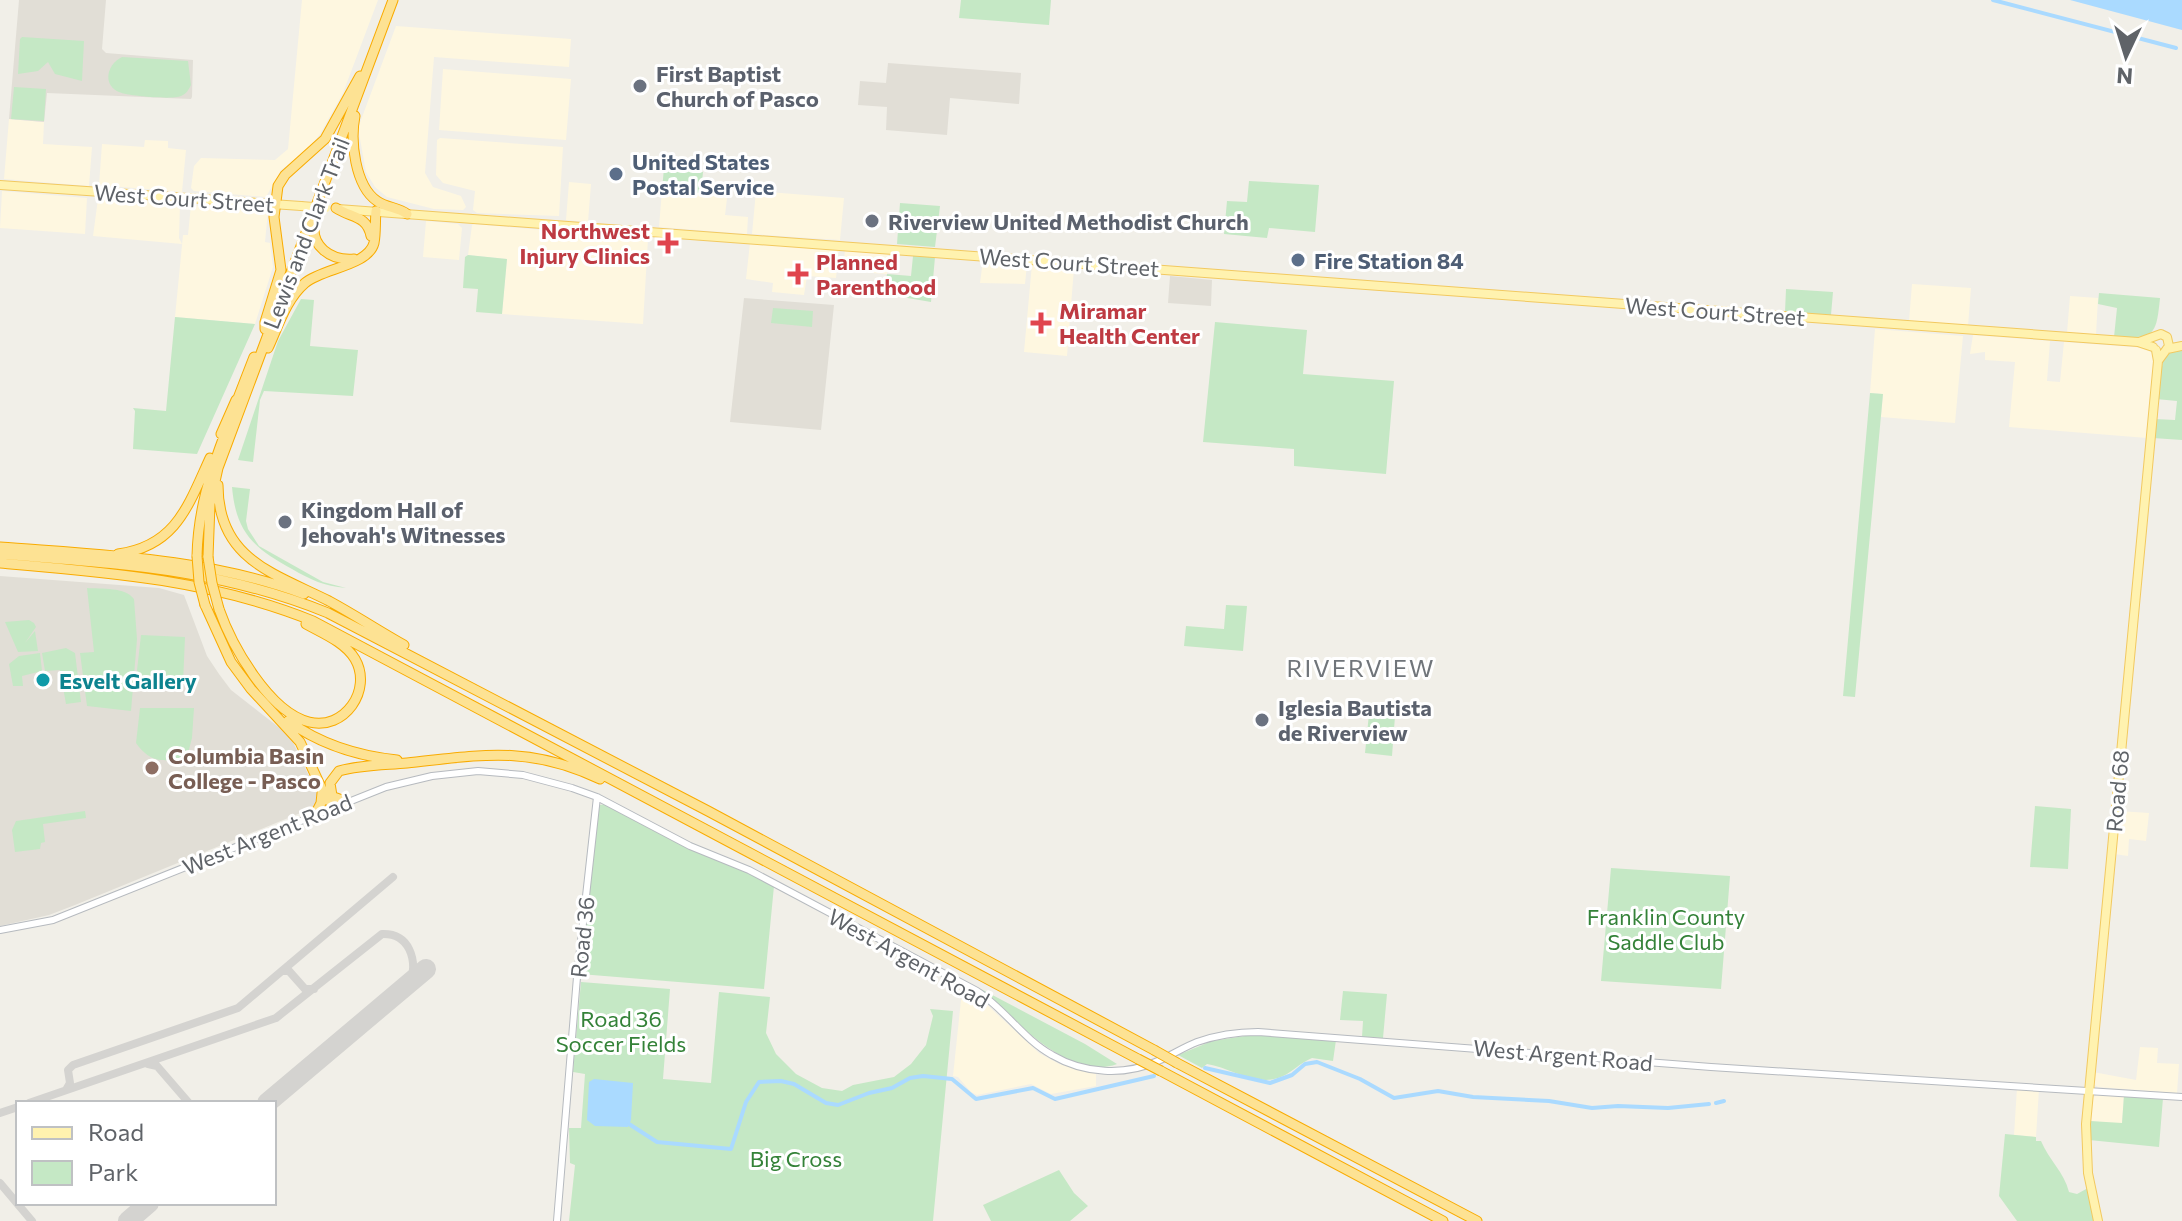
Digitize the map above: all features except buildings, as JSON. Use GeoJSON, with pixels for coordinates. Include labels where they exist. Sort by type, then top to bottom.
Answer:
{"type":"FeatureCollection","features":[{"type":"Feature","properties":{"kind":"highway","name":"Lewis and Clark Trail"},"geometry":{"type":"LineString","coordinates":[[242,387],[390,0]]}},
{"type":"Feature","properties":{"kind":"highway","name":"Lewis and Clark Trail"},"geometry":{"type":"LineString","coordinates":[[220,465],[256,368],[326,209],[390,0]]}},
{"type":"Feature","properties":{"kind":"highway"},"geometry":{"type":"LineString","coordinates":[[265,329],[281,270],[274,204],[282,178],[325,139],[360,76]]}},
{"type":"Feature","properties":{"kind":"highway"},"geometry":{"type":"LineString","coordinates":[[361,88],[353,137],[363,183],[375,200],[407,214]]}},
{"type":"Feature","properties":{"kind":"highway"},"geometry":{"type":"LineString","coordinates":[[326,209],[362,219],[369,228],[370,245],[358,257],[340,258],[320,247],[313,236],[326,209]]}},
{"type":"Feature","properties":{"kind":"highway"},"geometry":{"type":"LineString","coordinates":[[256,368],[261,365],[289,304],[301,287],[319,273],[361,259],[369,252],[374,242],[376,211]]}},
{"type":"Feature","properties":{"kind":"highway"},"geometry":{"type":"LineString","coordinates":[[95,555],[141,549],[162,538],[177,523],[189,504],[242,387]]}},
{"type":"Feature","properties":{"kind":"highway"},"geometry":{"type":"LineString","coordinates":[[242,387],[204,494],[198,527],[199,582],[205,605],[231,662],[300,742],[331,809]]}},
{"type":"Feature","properties":{"kind":"highway"},"geometry":{"type":"LineString","coordinates":[[220,465],[210,504],[208,557],[219,609],[234,646],[272,696],[289,712],[312,723],[336,720],[347,713],[361,688],[361,674],[354,658],[341,644],[263,602]]}},
{"type":"Feature","properties":{"kind":"highway"},"geometry":{"type":"LineString","coordinates":[[220,465],[220,510],[228,532],[241,551],[264,570],[348,612],[492,698]]}},
{"type":"Feature","properties":{"kind":"highway"},"geometry":{"type":"LineString","coordinates":[[0,546],[235,572],[299,592],[348,612]]}},
{"type":"Feature","properties":{"kind":"highway"},"geometry":{"type":"LineString","coordinates":[[0,554],[177,570],[262,589],[344,620],[1477,1221]]}},
{"type":"Feature","properties":{"kind":"highway"},"geometry":{"type":"LineString","coordinates":[[0,566],[115,573],[203,587],[263,602],[337,632],[1443,1221]]}},
{"type":"Feature","properties":{"kind":"highway"},"geometry":{"type":"LineString","coordinates":[[266,704],[302,731],[352,752],[395,759],[433,759]]}},
{"type":"Feature","properties":{"kind":"highway"},"geometry":{"type":"LineString","coordinates":[[331,809],[330,783],[339,771],[505,753],[557,762],[597,777],[739,846]]}},
{"type":"Feature","properties":{"kind":"highway"},"geometry":{"type":"LineString","coordinates":[[315,815],[321,803],[322,789]]}},
{"type":"Feature","properties":{"kind":"highway"},"geometry":{"type":"LineString","coordinates":[[331,796],[347,802]]}},
{"type":"Feature","properties":{"kind":"main road","name":"West Court Street"},"geometry":{"type":"LineString","coordinates":[[0,185],[2161,346]]}},
{"type":"Feature","properties":{"kind":"main road"},"geometry":{"type":"LineString","coordinates":[[2161,346],[2181,346]]}},
{"type":"Feature","properties":{"kind":"main road","name":"Road 68"},"geometry":{"type":"LineString","coordinates":[[2098,1221],[2086,1157],[2089,1090],[2161,346]]}},
{"type":"Feature","properties":{"kind":"main road","name":"West Argent Road"},"geometry":{"type":"LineString","coordinates":[[0,930],[53,920],[347,802],[410,780],[478,771],[535,777],[597,797],[690,846],[749,870],[962,983],[993,1003],[1042,1049],[1063,1061],[1090,1069],[1111,1071],[1138,1068],[1209,1039],[1258,1032],[1711,1067],[2182,1097]]}},
{"type":"Feature","properties":{"kind":"main road","name":"Road 36"},"geometry":{"type":"LineString","coordinates":[[557,1221],[577,977],[597,797]]}},
{"type":"Feature","properties":{"kind":"shaded area"},"geometry":{"type":"Polygon","coordinates":[[[19,0],[106,0],[102,49],[106,53],[193,60],[191,99],[47,93],[44,122],[9,119],[19,0]]]}},
{"type":"Feature","properties":{"kind":"shaded area"},"geometry":{"type":"Polygon","coordinates":[[[302,0],[378,0],[343,93],[320,134],[307,150],[281,170],[266,197],[194,191],[191,188],[194,166],[201,158],[275,160],[288,149],[302,0]]]}},
{"type":"Feature","properties":{"kind":"shaded area"},"geometry":{"type":"Polygon","coordinates":[[[396,26],[571,39],[569,67],[434,57],[425,173],[433,187],[461,196],[466,207],[463,210],[434,209],[387,197],[375,187],[366,172],[358,128],[396,26]]]}},
{"type":"Feature","properties":{"kind":"shaded area"},"geometry":{"type":"Polygon","coordinates":[[[888,63],[1021,73],[1019,104],[950,98],[947,135],[886,130],[887,107],[858,105],[860,81],[886,83],[888,63]]]}},
{"type":"Feature","properties":{"kind":"shaded area"},"geometry":{"type":"Polygon","coordinates":[[[443,69],[571,79],[566,140],[439,130],[443,69]]]}},
{"type":"Feature","properties":{"kind":"shaded area"},"geometry":{"type":"Polygon","coordinates":[[[9,119],[44,122],[43,144],[92,147],[89,186],[4,179],[9,119]]]}},
{"type":"Feature","properties":{"kind":"shaded area"},"geometry":{"type":"Polygon","coordinates":[[[145,140],[168,141],[168,148],[186,150],[182,192],[99,185],[102,144],[144,147],[145,140]]]}},
{"type":"Feature","properties":{"kind":"shaded area"},"geometry":{"type":"Polygon","coordinates":[[[437,140],[563,147],[559,216],[477,213],[473,210],[475,191],[443,183],[436,175],[437,140]]]}},
{"type":"Feature","properties":{"kind":"shaded area"},"geometry":{"type":"Polygon","coordinates":[[[569,182],[591,184],[588,222],[566,220],[569,182]]]}},
{"type":"Feature","properties":{"kind":"shaded area"},"geometry":{"type":"Polygon","coordinates":[[[702,187],[728,190],[725,215],[748,217],[747,234],[659,227],[662,190],[701,193],[702,187]]]}},
{"type":"Feature","properties":{"kind":"shaded area"},"geometry":{"type":"Polygon","coordinates":[[[2,191],[87,198],[85,234],[0,228],[2,191]]]}},
{"type":"Feature","properties":{"kind":"shaded area"},"geometry":{"type":"Polygon","coordinates":[[[756,191],[844,198],[840,240],[752,234],[756,191]]]}},
{"type":"Feature","properties":{"kind":"shaded area"},"geometry":{"type":"Polygon","coordinates":[[[98,199],[180,204],[179,238],[182,244],[93,236],[98,199]]]}},
{"type":"Feature","properties":{"kind":"shaded area"},"geometry":{"type":"Polygon","coordinates":[[[191,205],[268,211],[265,242],[270,243],[273,267],[255,324],[175,317],[183,235],[188,235],[191,205]]]}},
{"type":"Feature","properties":{"kind":"shaded area"},"geometry":{"type":"Polygon","coordinates":[[[426,221],[458,224],[462,228],[459,260],[423,257],[426,221]]]}},
{"type":"Feature","properties":{"kind":"shaded area"},"geometry":{"type":"Polygon","coordinates":[[[474,224],[648,239],[643,324],[502,314],[507,259],[468,255],[474,224]]]}},
{"type":"Feature","properties":{"kind":"shaded area"},"geometry":{"type":"Polygon","coordinates":[[[750,243],[839,249],[836,278],[807,276],[804,295],[772,292],[773,283],[746,279],[750,243]]]}},
{"type":"Feature","properties":{"kind":"shaded area"},"geometry":{"type":"Polygon","coordinates":[[[845,250],[889,254],[887,274],[843,271],[845,250]]]}},
{"type":"Feature","properties":{"kind":"shaded area"},"geometry":{"type":"Polygon","coordinates":[[[983,260],[1027,264],[1025,284],[980,283],[983,260]]]}},
{"type":"Feature","properties":{"kind":"shaded area"},"geometry":{"type":"Polygon","coordinates":[[[1032,264],[1074,268],[1067,356],[1024,352],[1032,264]]]}},
{"type":"Feature","properties":{"kind":"shaded area"},"geometry":{"type":"Polygon","coordinates":[[[1170,276],[1212,280],[1211,306],[1168,303],[1170,276]]]}},
{"type":"Feature","properties":{"kind":"shaded area"},"geometry":{"type":"Polygon","coordinates":[[[1912,284],[1971,288],[1968,326],[1909,321],[1912,284]]]}},
{"type":"Feature","properties":{"kind":"shaded area"},"geometry":{"type":"Polygon","coordinates":[[[2070,296],[2098,298],[2096,335],[2067,333],[2070,296]]]}},
{"type":"Feature","properties":{"kind":"shaded area"},"geometry":{"type":"Polygon","coordinates":[[[744,298],[834,305],[821,430],[730,422],[744,298]]]}},
{"type":"Feature","properties":{"kind":"shaded area"},"geometry":{"type":"Polygon","coordinates":[[[1875,329],[1963,336],[1955,423],[1881,417],[1883,394],[1870,393],[1875,329]]]}},
{"type":"Feature","properties":{"kind":"shaded area"},"geometry":{"type":"Polygon","coordinates":[[[1973,335],[2050,341],[2047,381],[2060,382],[2064,342],[2148,348],[2155,358],[2147,438],[2009,427],[2015,362],[1985,360],[1985,352],[1970,354],[1973,335]]]}},
{"type":"Feature","properties":{"kind":"shaded area","name":"Columbia Basin College - Pasco"},"geometry":{"type":"Polygon","coordinates":[[[0,576],[159,588],[184,595],[207,656],[231,690],[290,736],[320,799],[315,807],[49,915],[0,926],[0,576]]]}},
{"type":"Feature","properties":{"kind":"shaded area"},"geometry":{"type":"Polygon","coordinates":[[[2118,811],[2149,813],[2146,841],[2129,839],[2128,856],[2114,854],[2118,811]]]}},
{"type":"Feature","properties":{"kind":"shaded area"},"geometry":{"type":"Polygon","coordinates":[[[970,993],[1039,1053],[1059,1064],[1096,1074],[1096,1086],[1051,1094],[1031,1084],[977,1095],[971,1092],[958,1077],[953,1076],[961,1000],[970,993]]]}},
{"type":"Feature","properties":{"kind":"shaded area"},"geometry":{"type":"Polygon","coordinates":[[[2140,1047],[2158,1048],[2157,1063],[2179,1064],[2177,1093],[2098,1087],[2093,1084],[2093,1072],[2136,1080],[2140,1047]]]}},
{"type":"Feature","properties":{"kind":"shaded area"},"geometry":{"type":"Polygon","coordinates":[[[2017,1088],[2039,1089],[2036,1137],[2014,1135],[2017,1088]]]}},
{"type":"Feature","properties":{"kind":"shaded area"},"geometry":{"type":"Polygon","coordinates":[[[2100,1093],[2124,1095],[2122,1124],[2090,1121],[2092,1098],[2100,1093]]]}},
{"type":"Feature","properties":{"kind":"green space"},"geometry":{"type":"Polygon","coordinates":[[[961,0],[1051,0],[1049,25],[959,18],[961,0]]]}},
{"type":"Feature","properties":{"kind":"green space"},"geometry":{"type":"Polygon","coordinates":[[[22,37],[84,41],[82,81],[55,74],[48,62],[38,71],[18,74],[22,37]]]}},
{"type":"Feature","properties":{"kind":"green space"},"geometry":{"type":"Polygon","coordinates":[[[122,57],[188,61],[191,85],[184,94],[172,98],[119,92],[110,85],[108,74],[113,64],[122,57]]]}},
{"type":"Feature","properties":{"kind":"green space"},"geometry":{"type":"Polygon","coordinates":[[[14,87],[46,89],[44,121],[11,119],[14,87]]]}},
{"type":"Feature","properties":{"kind":"green space"},"geometry":{"type":"Polygon","coordinates":[[[664,168],[703,172],[701,193],[662,190],[664,168]]]}},
{"type":"Feature","properties":{"kind":"green space"},"geometry":{"type":"Polygon","coordinates":[[[1249,181],[1319,185],[1315,232],[1269,228],[1267,238],[1224,234],[1227,201],[1247,202],[1249,181]]]}},
{"type":"Feature","properties":{"kind":"green space"},"geometry":{"type":"Polygon","coordinates":[[[900,203],[940,206],[935,247],[897,244],[900,203]]]}},
{"type":"Feature","properties":{"kind":"green space"},"geometry":{"type":"Polygon","coordinates":[[[913,256],[935,257],[931,302],[884,294],[887,274],[911,276],[913,256]]]}},
{"type":"Feature","properties":{"kind":"green space"},"geometry":{"type":"Polygon","coordinates":[[[465,257],[507,259],[502,314],[476,312],[478,289],[463,288],[465,257]]]}},
{"type":"Feature","properties":{"kind":"green space"},"geometry":{"type":"Polygon","coordinates":[[[1786,289],[1833,292],[1831,315],[1785,312],[1786,289]]]}},
{"type":"Feature","properties":{"kind":"green space"},"geometry":{"type":"Polygon","coordinates":[[[2099,293],[2160,298],[2154,328],[2145,336],[2114,337],[2117,308],[2098,304],[2099,293]]]}},
{"type":"Feature","properties":{"kind":"green space"},"geometry":{"type":"Polygon","coordinates":[[[301,299],[314,300],[310,346],[358,350],[353,396],[264,391],[260,400],[253,462],[238,460],[278,341],[301,299]]]}},
{"type":"Feature","properties":{"kind":"green space"},"geometry":{"type":"Polygon","coordinates":[[[773,308],[813,311],[812,327],[771,323],[773,308]]]}},
{"type":"Feature","properties":{"kind":"green space"},"geometry":{"type":"Polygon","coordinates":[[[175,317],[255,324],[197,454],[133,449],[133,408],[166,411],[175,317]]]}},
{"type":"Feature","properties":{"kind":"green space"},"geometry":{"type":"Polygon","coordinates":[[[1215,322],[1307,330],[1303,374],[1394,381],[1386,474],[1294,466],[1294,449],[1203,442],[1215,322]]]}},
{"type":"Feature","properties":{"kind":"green space"},"geometry":{"type":"Polygon","coordinates":[[[2172,350],[2182,351],[2182,440],[2153,438],[2155,419],[2175,420],[2177,401],[2156,399],[2164,356],[2172,350]]]}},
{"type":"Feature","properties":{"kind":"green space"},"geometry":{"type":"Polygon","coordinates":[[[1870,393],[1883,394],[1855,697],[1843,696],[1870,393]]]}},
{"type":"Feature","properties":{"kind":"green space"},"geometry":{"type":"Polygon","coordinates":[[[232,487],[250,489],[246,521],[259,546],[323,582],[346,588],[331,586],[312,579],[257,546],[243,528],[232,487]]]}},
{"type":"Feature","properties":{"kind":"green space"},"geometry":{"type":"Polygon","coordinates":[[[87,588],[119,591],[134,599],[137,639],[131,711],[87,706],[80,653],[94,652],[87,588]]]}},
{"type":"Feature","properties":{"kind":"green space"},"geometry":{"type":"Polygon","coordinates":[[[1226,605],[1247,606],[1243,651],[1184,646],[1186,626],[1224,629],[1226,605]]]}},
{"type":"Feature","properties":{"kind":"green space"},"geometry":{"type":"Polygon","coordinates":[[[29,620],[36,627],[25,643],[35,631],[38,651],[18,652],[5,622],[29,620]]]}},
{"type":"Feature","properties":{"kind":"green space"},"geometry":{"type":"Polygon","coordinates":[[[141,635],[185,637],[183,684],[136,679],[141,635]]]}},
{"type":"Feature","properties":{"kind":"green space"},"geometry":{"type":"Polygon","coordinates":[[[66,648],[75,653],[81,702],[66,704],[60,670],[45,671],[42,653],[66,648]]]}},
{"type":"Feature","properties":{"kind":"green space"},"geometry":{"type":"Polygon","coordinates":[[[40,653],[42,671],[22,676],[23,686],[13,686],[9,664],[19,656],[40,653]]]}},
{"type":"Feature","properties":{"kind":"green space"},"geometry":{"type":"Polygon","coordinates":[[[140,708],[194,708],[192,738],[186,761],[158,760],[141,750],[136,743],[140,708]]]}},
{"type":"Feature","properties":{"kind":"green space"},"geometry":{"type":"Polygon","coordinates":[[[1369,714],[1395,716],[1392,756],[1365,753],[1369,714]]]}},
{"type":"Feature","properties":{"kind":"green space"},"geometry":{"type":"Polygon","coordinates":[[[605,804],[689,849],[774,886],[764,989],[580,974],[596,820],[600,805],[605,804]]]}},
{"type":"Feature","properties":{"kind":"green space"},"geometry":{"type":"Polygon","coordinates":[[[2035,806],[2071,809],[2068,869],[2030,867],[2035,806]]]}},
{"type":"Feature","properties":{"kind":"green space"},"geometry":{"type":"Polygon","coordinates":[[[85,811],[86,818],[43,824],[45,842],[41,843],[40,849],[15,852],[12,830],[16,821],[85,811]]]}},
{"type":"Feature","properties":{"kind":"green space","name":"Franklin County Saddle Club"},"geometry":{"type":"Polygon","coordinates":[[[1611,868],[1730,876],[1721,989],[1601,981],[1611,868]]]}},
{"type":"Feature","properties":{"kind":"green space","name":"Big Cross"},"geometry":{"type":"Polygon","coordinates":[[[581,982],[670,989],[663,1079],[711,1083],[719,992],[770,997],[766,1033],[776,1054],[796,1074],[822,1088],[842,1091],[853,1085],[894,1077],[911,1064],[926,1045],[933,1016],[930,1009],[953,1011],[933,1221],[569,1221],[575,1165],[570,1163],[569,1128],[581,1128],[585,1074],[573,1072],[581,982]]]}},
{"type":"Feature","properties":{"kind":"green space"},"geometry":{"type":"Polygon","coordinates":[[[981,989],[1117,1064],[1099,1067],[1080,1064],[1061,1056],[1025,1030],[981,989]]]}},
{"type":"Feature","properties":{"kind":"green space"},"geometry":{"type":"Polygon","coordinates":[[[1343,991],[1387,994],[1383,1038],[1362,1037],[1363,1021],[1340,1020],[1343,991]]]}},
{"type":"Feature","properties":{"kind":"green space"},"geometry":{"type":"Polygon","coordinates":[[[1258,1034],[1336,1040],[1333,1061],[1312,1058],[1283,1076],[1260,1080],[1207,1064],[1202,1068],[1178,1055],[1212,1041],[1258,1034]]]}},
{"type":"Feature","properties":{"kind":"green space"},"geometry":{"type":"Polygon","coordinates":[[[2124,1095],[2163,1098],[2159,1147],[2089,1140],[2090,1121],[2122,1123],[2124,1095]]]}},
{"type":"Feature","properties":{"kind":"green space"},"geometry":{"type":"Polygon","coordinates":[[[2005,1134],[2036,1137],[2036,1141],[2041,1141],[2069,1192],[2077,1194],[2088,1188],[2095,1221],[2017,1221],[1999,1196],[2005,1134]]]}},
{"type":"Feature","properties":{"kind":"green space"},"geometry":{"type":"Polygon","coordinates":[[[1059,1170],[1074,1193],[1088,1206],[1070,1221],[991,1221],[983,1205],[1059,1170]]]}},
{"type":"Feature","properties":{"kind":"water"},"geometry":{"type":"Polygon","coordinates":[[[2070,0],[2182,0],[2182,30],[2070,0]]]}},
{"type":"Feature","properties":{"kind":"water"},"geometry":{"type":"Polygon","coordinates":[[[594,1079],[633,1083],[628,1127],[595,1126],[587,1120],[589,1082],[594,1079]]]}},
{"type":"Feature","properties":{"kind":"waterway"},"geometry":{"type":"LineString","coordinates":[[1993,0],[2176,48]]}},
{"type":"Feature","properties":{"kind":"waterway"},"geometry":{"type":"LineString","coordinates":[[1205,1068],[1270,1083],[1292,1075],[1305,1064],[1317,1062],[1360,1079],[1394,1098],[1438,1091],[1592,1108],[1668,1108],[1709,1104]]}},
{"type":"Feature","properties":{"kind":"waterway"},"geometry":{"type":"LineString","coordinates":[[629,1124],[657,1142],[731,1149],[746,1102],[759,1082],[794,1084],[826,1103],[838,1105],[923,1076],[952,1079],[976,1099],[1033,1088],[1055,1099],[1154,1076]]}},
{"type":"Feature","properties":{"kind":"waterway"},"geometry":{"type":"LineString","coordinates":[[1716,1103],[1724,1101]]}},
{"type":"Feature","properties":{"kind":"taxiway"},"geometry":{"type":"LineString","coordinates":[[66,1090],[70,1083],[68,1070],[73,1065],[238,1008],[393,877]]}},
{"type":"Feature","properties":{"kind":"taxiway"},"geometry":{"type":"LineString","coordinates":[[35,1101],[276,1018],[382,934],[399,938],[409,949],[413,965],[411,982]]}},
{"type":"Feature","properties":{"kind":"taxiway"},"geometry":{"type":"LineString","coordinates":[[282,971],[289,971],[305,989],[314,989]]}},
{"type":"Feature","properties":{"kind":"taxiway"},"geometry":{"type":"LineString","coordinates":[[148,1064],[157,1066],[187,1101]]}},
{"type":"Feature","properties":{"kind":"taxiway"},"geometry":{"type":"LineString","coordinates":[[0,1113],[16,1108]]}},
{"type":"Feature","properties":{"kind":"taxiway"},"geometry":{"type":"LineString","coordinates":[[0,1183],[16,1202]]}},
{"type":"Feature","properties":{"kind":"taxiway"},"geometry":{"type":"LineString","coordinates":[[19,1205],[32,1221]]}},
{"type":"Feature","properties":{"kind":"runway"},"geometry":{"type":"LineString","coordinates":[[269,1101],[426,969]]}},
{"type":"Feature","properties":{"kind":"runway"},"geometry":{"type":"LineString","coordinates":[[128,1221],[147,1205]]}},
{"type":"Feature","properties":{"kind":"place","name":"First Baptist Church of Pasco"},"geometry":{"type":"Point","coordinates":[640,86]}},
{"type":"Feature","properties":{"kind":"place","name":"United States Postal Service"},"geometry":{"type":"Point","coordinates":[616,174]}},
{"type":"Feature","properties":{"kind":"place","name":"Riverview United Methodist Church"},"geometry":{"type":"Point","coordinates":[872,221]}},
{"type":"Feature","properties":{"kind":"place","name":"Northwest Injury Clinics"},"geometry":{"type":"Point","coordinates":[668,243]}},
{"type":"Feature","properties":{"kind":"place","name":"Fire Station 84"},"geometry":{"type":"Point","coordinates":[1298,260]}},
{"type":"Feature","properties":{"kind":"place","name":"Planned Parenthood"},"geometry":{"type":"Point","coordinates":[798,274]}},
{"type":"Feature","properties":{"kind":"place","name":"Miramar Health Center"},"geometry":{"type":"Point","coordinates":[1041,323]}},
{"type":"Feature","properties":{"kind":"place","name":"Kingdom Hall of Jehovah's Witnesses"},"geometry":{"type":"Point","coordinates":[285,522]}},
{"type":"Feature","properties":{"kind":"place","name":"Esvelt Gallery"},"geometry":{"type":"Point","coordinates":[43,680]}},
{"type":"Feature","properties":{"kind":"place","name":"Iglesia Bautista de Riverview"},"geometry":{"type":"Point","coordinates":[1262,720]}},
{"type":"Feature","properties":{"kind":"place","name":"Columbia Basin College - Pasco"},"geometry":{"type":"Point","coordinates":[152,768]}},
{"type":"Feature","properties":{"kind":"district","name":"RIVERVIEW"},"geometry":{"type":"Point","coordinates":[1361,667]}},
{"type":"Feature","properties":{"kind":"park label","name":"Road 36 Soccer Fields"},"geometry":{"type":"Point","coordinates":[621,1030]}}]}
